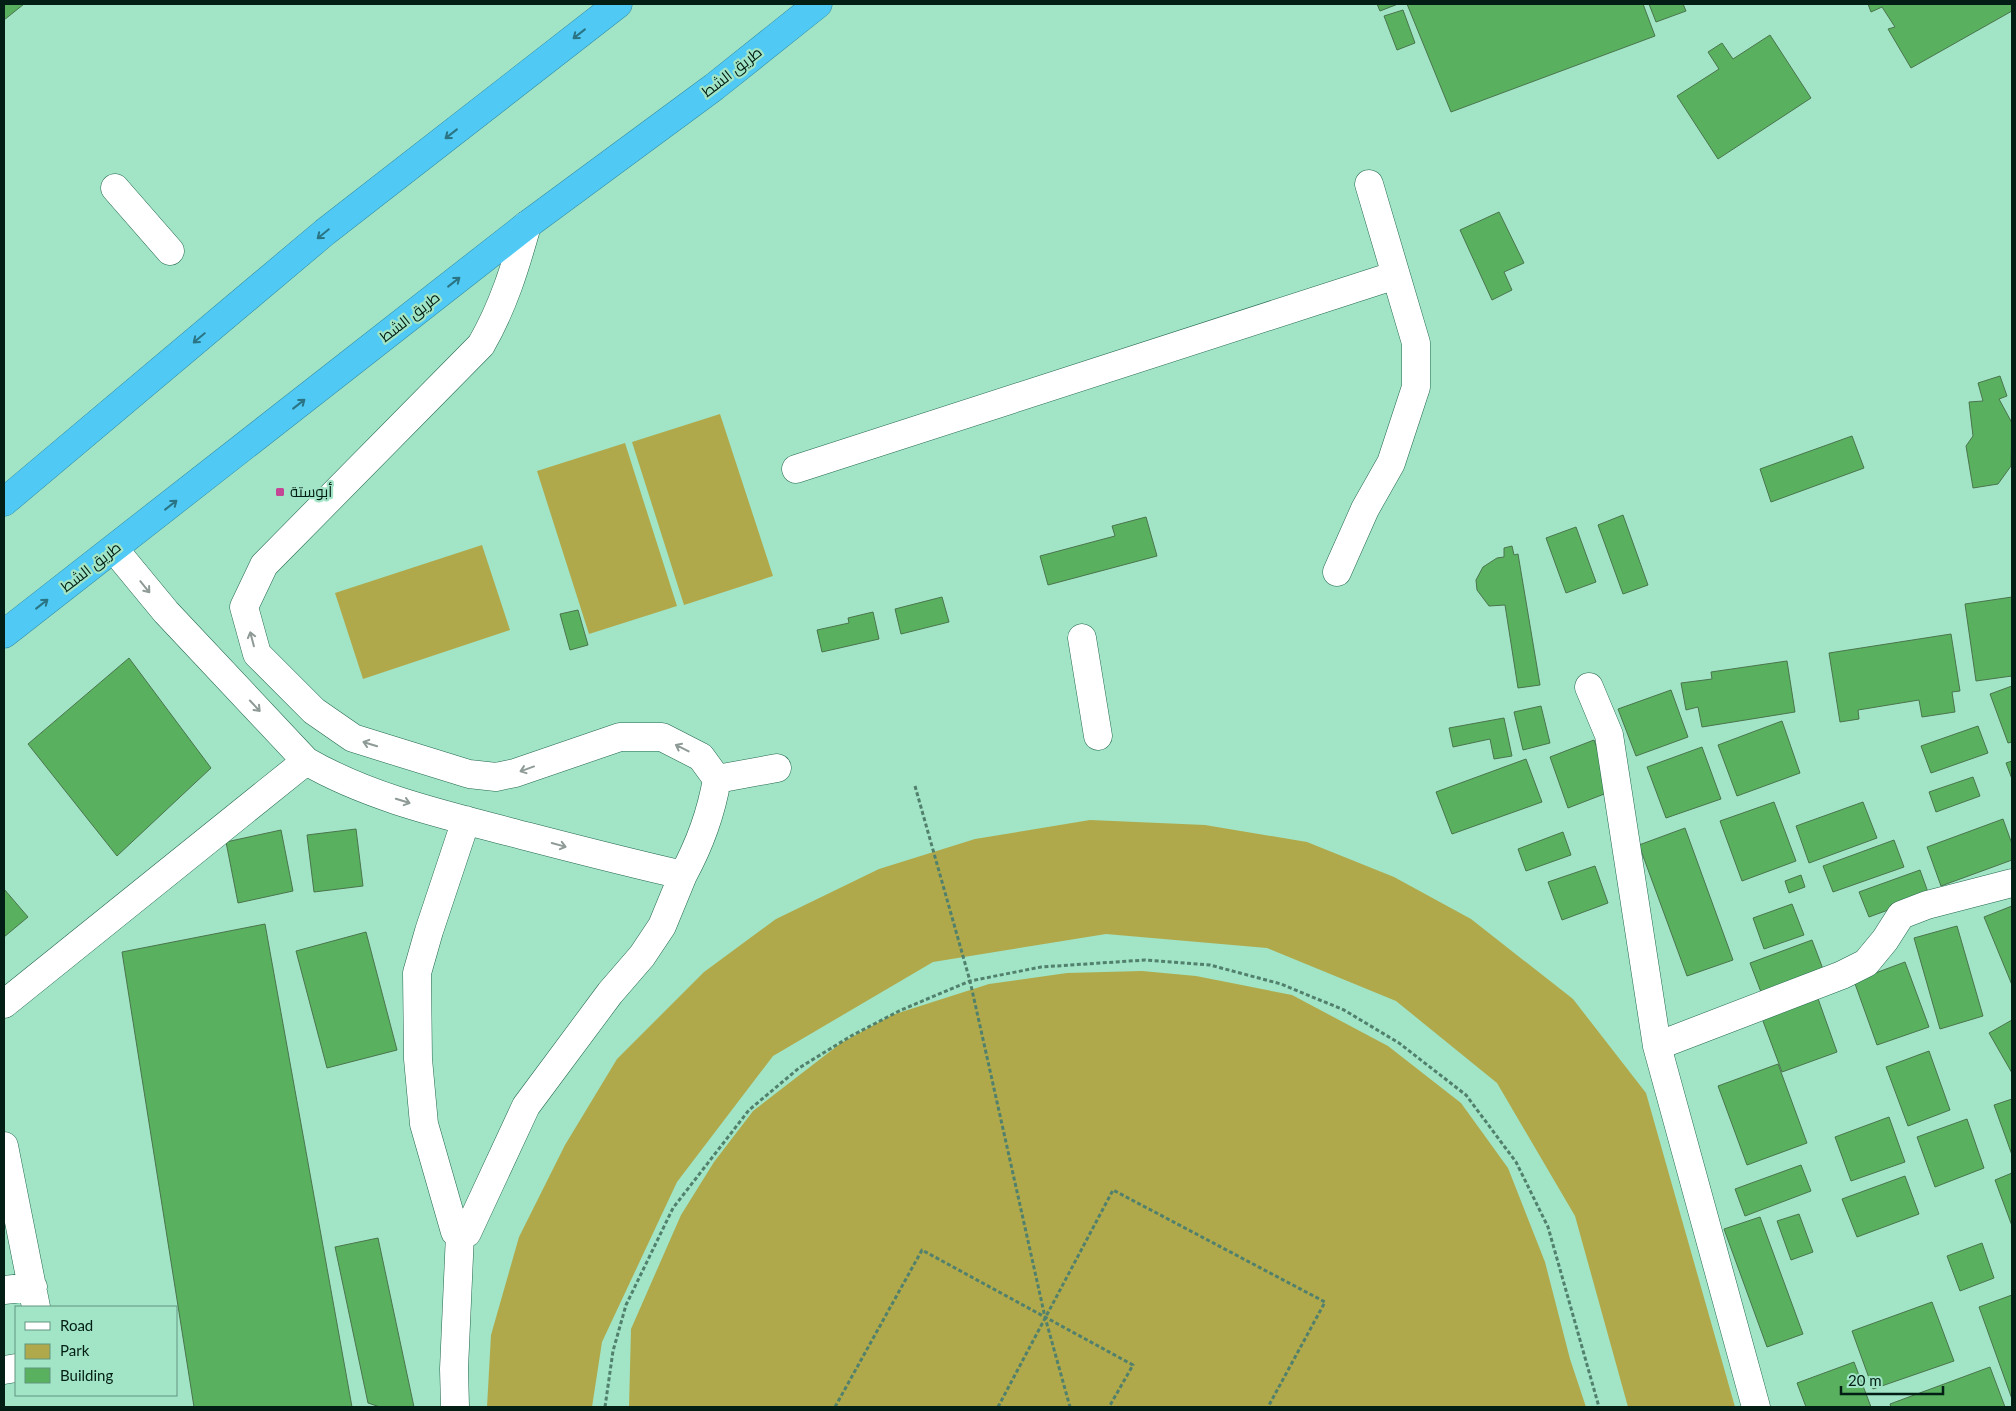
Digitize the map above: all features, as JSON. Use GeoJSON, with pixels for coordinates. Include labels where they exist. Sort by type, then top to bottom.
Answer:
{"type":"FeatureCollection","features":[{"type":"Feature","properties":{"kind":"highway"},"geometry":{"type":"LineString","coordinates":[[4,502],[325,232],[618,4]]}},
{"type":"Feature","properties":{"kind":"highway","name":"طريق الشط"},"geometry":{"type":"LineString","coordinates":[[4,634],[527,225],[714,87],[818,4]]}},
{"type":"Feature","properties":{"kind":"street"},"geometry":{"type":"LineString","coordinates":[[1337,572],[1365,509],[1391,463],[1416,387],[1416,343],[1369,184]]}},
{"type":"Feature","properties":{"kind":"street"},"geometry":{"type":"LineString","coordinates":[[115,188],[170,251]]}},
{"type":"Feature","properties":{"kind":"street"},"geometry":{"type":"LineString","coordinates":[[466,820],[417,973],[418,1059],[424,1124],[455,1232],[460,1234],[467,1233],[526,1106],[610,993],[642,956],[662,926],[683,875],[698,849],[712,811],[718,779],[701,757],[662,737],[620,738],[515,773],[496,777],[469,774],[353,738],[314,711],[256,654],[244,607],[264,565],[481,345],[496,319],[508,290],[527,225]]}},
{"type":"Feature","properties":{"kind":"street"},"geometry":{"type":"LineString","coordinates":[[796,469],[1396,275]]}},
{"type":"Feature","properties":{"kind":"street"},"geometry":{"type":"LineString","coordinates":[[114,549],[166,612],[306,760],[351,785],[466,820],[683,875]]}},
{"type":"Feature","properties":{"kind":"street"},"geometry":{"type":"LineString","coordinates":[[1082,638],[1098,736]]}},
{"type":"Feature","properties":{"kind":"street"},"geometry":{"type":"LineString","coordinates":[[1588,687],[1610,735],[1657,1046],[1756,1407]]}},
{"type":"Feature","properties":{"kind":"street"},"geometry":{"type":"LineString","coordinates":[[4,1004],[306,760]]}},
{"type":"Feature","properties":{"kind":"street"},"geometry":{"type":"LineString","coordinates":[[718,779],[777,768]]}},
{"type":"Feature","properties":{"kind":"street"},"geometry":{"type":"LineString","coordinates":[[1657,1046],[1842,975],[1866,963],[1885,940],[1901,916],[1927,905],[2012,883]]}},
{"type":"Feature","properties":{"kind":"street"},"geometry":{"type":"LineString","coordinates":[[4,1146],[10,1206],[34,1297],[4,1290]]}},
{"type":"Feature","properties":{"kind":"street"},"geometry":{"type":"LineString","coordinates":[[455,1407],[454,1369],[460,1234]]}},
{"type":"Feature","properties":{"kind":"path"},"geometry":{"type":"LineString","coordinates":[[915,786],[970,981],[1045,1317],[1070,1407]]}},
{"type":"Feature","properties":{"kind":"path"},"geometry":{"type":"LineString","coordinates":[[605,1407],[613,1351],[626,1306],[673,1208],[749,1110],[799,1068],[851,1036],[901,1010],[970,981],[1041,967],[1145,960],[1210,965],[1281,984],[1344,1010],[1399,1044],[1466,1095],[1516,1162],[1548,1227],[1599,1407]]}},
{"type":"Feature","properties":{"kind":"path"},"geometry":{"type":"LineString","coordinates":[[998,1407],[1112,1190],[1325,1302],[1268,1407]]}},
{"type":"Feature","properties":{"kind":"path"},"geometry":{"type":"LineString","coordinates":[[835,1407],[922,1250],[1133,1365],[1110,1407]]}},
{"type":"Feature","properties":{"kind":"green space"},"geometry":{"type":"Polygon","coordinates":[[[720,414],[773,576],[684,605],[632,442],[720,414]]]}},
{"type":"Feature","properties":{"kind":"green space"},"geometry":{"type":"Polygon","coordinates":[[[625,443],[677,606],[589,634],[537,471],[625,443]]]}},
{"type":"Feature","properties":{"kind":"green space"},"geometry":{"type":"Polygon","coordinates":[[[482,545],[510,630],[363,679],[335,593],[482,545]]]}},
{"type":"Feature","properties":{"kind":"green space"},"geometry":{"type":"Polygon","coordinates":[[[1090,820],[1205,825],[1307,842],[1394,877],[1471,919],[1573,999],[1646,1093],[1735,1407],[1628,1407],[1575,1216],[1497,1083],[1396,1001],[1267,948],[1106,934],[933,962],[773,1056],[677,1182],[602,1342],[592,1407],[487,1407],[491,1335],[519,1237],[565,1145],[617,1059],[704,972],[776,919],[879,869],[975,839],[1090,820]]]}},
{"type":"Feature","properties":{"kind":"green space"},"geometry":{"type":"Polygon","coordinates":[[[1142,971],[1196,976],[1292,995],[1388,1046],[1461,1103],[1508,1168],[1545,1262],[1570,1359],[1586,1407],[629,1407],[631,1329],[681,1215],[714,1162],[753,1111],[841,1043],[892,1015],[989,984],[1067,973],[1142,971]]]}},
{"type":"Feature","properties":{"kind":"building"},"geometry":{"type":"Polygon","coordinates":[[[4,4],[24,4],[4,20],[4,4]]]}},
{"type":"Feature","properties":{"kind":"building"},"geometry":{"type":"Polygon","coordinates":[[[1377,4],[1398,4],[1380,11],[1377,4]]]}},
{"type":"Feature","properties":{"kind":"building"},"geometry":{"type":"Polygon","coordinates":[[[1407,4],[1643,4],[1655,36],[1451,112],[1407,4]]]}},
{"type":"Feature","properties":{"kind":"building"},"geometry":{"type":"Polygon","coordinates":[[[1649,4],[1683,4],[1686,11],[1656,22],[1649,4]]]}},
{"type":"Feature","properties":{"kind":"building"},"geometry":{"type":"Polygon","coordinates":[[[1868,4],[2012,4],[2012,11],[1911,68],[1888,29],[1895,27],[1882,7],[1871,12],[1868,4]]]}},
{"type":"Feature","properties":{"kind":"building"},"geometry":{"type":"Polygon","coordinates":[[[1403,10],[1415,43],[1397,50],[1384,16],[1403,10]]]}},
{"type":"Feature","properties":{"kind":"building"},"geometry":{"type":"Polygon","coordinates":[[[1770,35],[1811,98],[1718,159],[1677,96],[1719,69],[1708,52],[1722,43],[1733,59],[1770,35]]]}},
{"type":"Feature","properties":{"kind":"building"},"geometry":{"type":"Polygon","coordinates":[[[1499,212],[1524,263],[1504,272],[1512,290],[1492,300],[1460,230],[1499,212]]]}},
{"type":"Feature","properties":{"kind":"building"},"geometry":{"type":"Polygon","coordinates":[[[2000,376],[2007,396],[1999,399],[2012,423],[2011,466],[1998,484],[1973,488],[1966,446],[1973,436],[1969,402],[1983,401],[1978,383],[2000,376]]]}},
{"type":"Feature","properties":{"kind":"building"},"geometry":{"type":"Polygon","coordinates":[[[1852,436],[1864,468],[1771,502],[1760,469],[1852,436]]]}},
{"type":"Feature","properties":{"kind":"building"},"geometry":{"type":"Polygon","coordinates":[[[1623,515],[1648,585],[1623,594],[1598,525],[1623,515]]]}},
{"type":"Feature","properties":{"kind":"building"},"geometry":{"type":"Polygon","coordinates":[[[1146,517],[1157,556],[1048,585],[1040,556],[1115,536],[1112,526],[1146,517]]]}},
{"type":"Feature","properties":{"kind":"building"},"geometry":{"type":"Polygon","coordinates":[[[1576,527],[1596,582],[1566,593],[1546,538],[1576,527]]]}},
{"type":"Feature","properties":{"kind":"building"},"geometry":{"type":"Polygon","coordinates":[[[1512,546],[1514,555],[1518,554],[1540,685],[1518,688],[1505,605],[1489,606],[1477,590],[1476,580],[1483,567],[1497,558],[1504,557],[1504,548],[1512,546]]]}},
{"type":"Feature","properties":{"kind":"building"},"geometry":{"type":"Polygon","coordinates":[[[942,597],[949,622],[901,634],[895,609],[942,597]]]}},
{"type":"Feature","properties":{"kind":"building"},"geometry":{"type":"Polygon","coordinates":[[[2012,597],[2012,676],[1976,681],[1965,604],[2012,597]]]}},
{"type":"Feature","properties":{"kind":"building"},"geometry":{"type":"Polygon","coordinates":[[[578,610],[588,645],[570,650],[560,614],[578,610]]]}},
{"type":"Feature","properties":{"kind":"building"},"geometry":{"type":"Polygon","coordinates":[[[873,612],[879,639],[822,652],[817,630],[849,623],[848,618],[873,612]]]}},
{"type":"Feature","properties":{"kind":"building"},"geometry":{"type":"Polygon","coordinates":[[[1951,634],[1960,691],[1952,692],[1955,712],[1922,717],[1919,700],[1858,710],[1859,719],[1840,722],[1829,653],[1951,634]]]}},
{"type":"Feature","properties":{"kind":"building"},"geometry":{"type":"Polygon","coordinates":[[[129,658],[211,768],[117,856],[28,744],[129,658]]]}},
{"type":"Feature","properties":{"kind":"building"},"geometry":{"type":"Polygon","coordinates":[[[1787,661],[1795,712],[1702,727],[1698,707],[1686,710],[1681,683],[1712,679],[1711,672],[1787,661]]]}},
{"type":"Feature","properties":{"kind":"building"},"geometry":{"type":"Polygon","coordinates":[[[2012,686],[2012,742],[2008,743],[1990,694],[2012,686]]]}},
{"type":"Feature","properties":{"kind":"building"},"geometry":{"type":"Polygon","coordinates":[[[1671,690],[1688,737],[1636,756],[1618,709],[1671,690]]]}},
{"type":"Feature","properties":{"kind":"building"},"geometry":{"type":"Polygon","coordinates":[[[1541,706],[1550,743],[1523,750],[1514,712],[1541,706]]]}},
{"type":"Feature","properties":{"kind":"building"},"geometry":{"type":"Polygon","coordinates":[[[1504,718],[1512,756],[1494,759],[1490,739],[1453,747],[1449,728],[1504,718]]]}},
{"type":"Feature","properties":{"kind":"building"},"geometry":{"type":"Polygon","coordinates":[[[1782,721],[1800,773],[1737,796],[1718,745],[1782,721]]]}},
{"type":"Feature","properties":{"kind":"building"},"geometry":{"type":"Polygon","coordinates":[[[1978,726],[1988,753],[1931,773],[1921,746],[1978,726]]]}},
{"type":"Feature","properties":{"kind":"building"},"geometry":{"type":"Polygon","coordinates":[[[1594,740],[1612,791],[1568,808],[1550,757],[1594,740]]]}},
{"type":"Feature","properties":{"kind":"building"},"geometry":{"type":"Polygon","coordinates":[[[1702,747],[1721,799],[1666,818],[1647,767],[1702,747]]]}},
{"type":"Feature","properties":{"kind":"building"},"geometry":{"type":"Polygon","coordinates":[[[1526,759],[1542,802],[1452,834],[1436,792],[1526,759]]]}},
{"type":"Feature","properties":{"kind":"building"},"geometry":{"type":"Polygon","coordinates":[[[2012,761],[2012,779],[2006,763],[2012,761]]]}},
{"type":"Feature","properties":{"kind":"building"},"geometry":{"type":"Polygon","coordinates":[[[1973,777],[1980,796],[1936,812],[1929,792],[1973,777]]]}},
{"type":"Feature","properties":{"kind":"building"},"geometry":{"type":"Polygon","coordinates":[[[1774,802],[1796,861],[1742,881],[1720,821],[1774,802]]]}},
{"type":"Feature","properties":{"kind":"building"},"geometry":{"type":"Polygon","coordinates":[[[1863,802],[1877,838],[1809,863],[1796,826],[1863,802]]]}},
{"type":"Feature","properties":{"kind":"building"},"geometry":{"type":"Polygon","coordinates":[[[2003,819],[2012,844],[2012,860],[1941,886],[1927,847],[2003,819]]]}},
{"type":"Feature","properties":{"kind":"building"},"geometry":{"type":"Polygon","coordinates":[[[1685,828],[1733,960],[1687,976],[1639,845],[1685,828]]]}},
{"type":"Feature","properties":{"kind":"building"},"geometry":{"type":"Polygon","coordinates":[[[356,829],[363,886],[314,892],[307,835],[356,829]]]}},
{"type":"Feature","properties":{"kind":"building"},"geometry":{"type":"Polygon","coordinates":[[[281,830],[293,891],[238,903],[226,842],[281,830]]]}},
{"type":"Feature","properties":{"kind":"building"},"geometry":{"type":"Polygon","coordinates":[[[1563,832],[1571,855],[1526,871],[1518,849],[1563,832]]]}},
{"type":"Feature","properties":{"kind":"building"},"geometry":{"type":"Polygon","coordinates":[[[1894,840],[1904,867],[1833,892],[1823,866],[1894,840]]]}},
{"type":"Feature","properties":{"kind":"building"},"geometry":{"type":"Polygon","coordinates":[[[1595,866],[1608,903],[1562,920],[1548,882],[1595,866]]]}},
{"type":"Feature","properties":{"kind":"building"},"geometry":{"type":"Polygon","coordinates":[[[1920,870],[1929,895],[1869,917],[1859,892],[1920,870]]]}},
{"type":"Feature","properties":{"kind":"building"},"geometry":{"type":"Polygon","coordinates":[[[1801,875],[1805,887],[1789,893],[1785,881],[1801,875]]]}},
{"type":"Feature","properties":{"kind":"building"},"geometry":{"type":"Polygon","coordinates":[[[4,889],[28,917],[4,937],[4,889]]]}},
{"type":"Feature","properties":{"kind":"building"},"geometry":{"type":"Polygon","coordinates":[[[1792,904],[1804,935],[1764,949],[1753,918],[1792,904]]]}},
{"type":"Feature","properties":{"kind":"building"},"geometry":{"type":"Polygon","coordinates":[[[2012,906],[2012,985],[1984,917],[2012,906]]]}},
{"type":"Feature","properties":{"kind":"building"},"geometry":{"type":"Polygon","coordinates":[[[265,924],[352,1407],[194,1407],[122,952],[265,924]]]}},
{"type":"Feature","properties":{"kind":"building"},"geometry":{"type":"Polygon","coordinates":[[[1957,926],[1983,1016],[1940,1029],[1914,938],[1957,926]]]}},
{"type":"Feature","properties":{"kind":"building"},"geometry":{"type":"Polygon","coordinates":[[[366,932],[397,1050],[327,1068],[296,951],[366,932]]]}},
{"type":"Feature","properties":{"kind":"building"},"geometry":{"type":"Polygon","coordinates":[[[1812,940],[1826,977],[1764,1000],[1750,963],[1812,940]]]}},
{"type":"Feature","properties":{"kind":"building"},"geometry":{"type":"Polygon","coordinates":[[[1905,962],[1929,1027],[1877,1045],[1854,981],[1905,962]]]}},
{"type":"Feature","properties":{"kind":"building"},"geometry":{"type":"Polygon","coordinates":[[[1816,993],[1837,1052],[1782,1072],[1760,1013],[1816,993]]]}},
{"type":"Feature","properties":{"kind":"building"},"geometry":{"type":"Polygon","coordinates":[[[2012,1020],[2012,1073],[1989,1033],[2012,1020]]]}},
{"type":"Feature","properties":{"kind":"building"},"geometry":{"type":"Polygon","coordinates":[[[1929,1051],[1950,1110],[1908,1126],[1886,1067],[1929,1051]]]}},
{"type":"Feature","properties":{"kind":"building"},"geometry":{"type":"Polygon","coordinates":[[[1778,1064],[1807,1143],[1747,1165],[1718,1086],[1778,1064]]]}},
{"type":"Feature","properties":{"kind":"building"},"geometry":{"type":"Polygon","coordinates":[[[2012,1099],[2012,1155],[1994,1105],[2012,1099]]]}},
{"type":"Feature","properties":{"kind":"building"},"geometry":{"type":"Polygon","coordinates":[[[1889,1117],[1905,1162],[1851,1181],[1835,1137],[1889,1117]]]}},
{"type":"Feature","properties":{"kind":"building"},"geometry":{"type":"Polygon","coordinates":[[[1967,1119],[1984,1168],[1935,1187],[1917,1137],[1967,1119]]]}},
{"type":"Feature","properties":{"kind":"building"},"geometry":{"type":"Polygon","coordinates":[[[1801,1165],[1811,1191],[1745,1216],[1735,1189],[1801,1165]]]}},
{"type":"Feature","properties":{"kind":"building"},"geometry":{"type":"Polygon","coordinates":[[[2012,1173],[2012,1226],[1995,1180],[2012,1173]]]}},
{"type":"Feature","properties":{"kind":"building"},"geometry":{"type":"Polygon","coordinates":[[[1905,1176],[1919,1214],[1857,1237],[1842,1199],[1905,1176]]]}},
{"type":"Feature","properties":{"kind":"building"},"geometry":{"type":"Polygon","coordinates":[[[1799,1214],[1813,1252],[1791,1260],[1777,1221],[1799,1214]]]}},
{"type":"Feature","properties":{"kind":"building"},"geometry":{"type":"Polygon","coordinates":[[[1760,1217],[1803,1334],[1767,1347],[1724,1229],[1760,1217]]]}},
{"type":"Feature","properties":{"kind":"building"},"geometry":{"type":"Polygon","coordinates":[[[378,1238],[414,1407],[380,1407],[368,1403],[335,1247],[378,1238]]]}},
{"type":"Feature","properties":{"kind":"building"},"geometry":{"type":"Polygon","coordinates":[[[1982,1243],[1994,1278],[1960,1291],[1947,1256],[1982,1243]]]}},
{"type":"Feature","properties":{"kind":"building"},"geometry":{"type":"Polygon","coordinates":[[[2012,1295],[2012,1399],[1979,1307],[2012,1295]]]}},
{"type":"Feature","properties":{"kind":"building"},"geometry":{"type":"Polygon","coordinates":[[[1932,1302],[1954,1361],[1873,1389],[1852,1331],[1932,1302]]]}},
{"type":"Feature","properties":{"kind":"building"},"geometry":{"type":"Polygon","coordinates":[[[1854,1362],[1871,1407],[1806,1407],[1797,1383],[1854,1362]]]}},
{"type":"Feature","properties":{"kind":"building"},"geometry":{"type":"Polygon","coordinates":[[[1990,1367],[2005,1407],[1891,1407],[1890,1404],[1990,1367]]]}},
{"type":"Feature","properties":{"kind":"place","name":"أبوستة"},"geometry":{"type":"Point","coordinates":[280,492]}}]}
